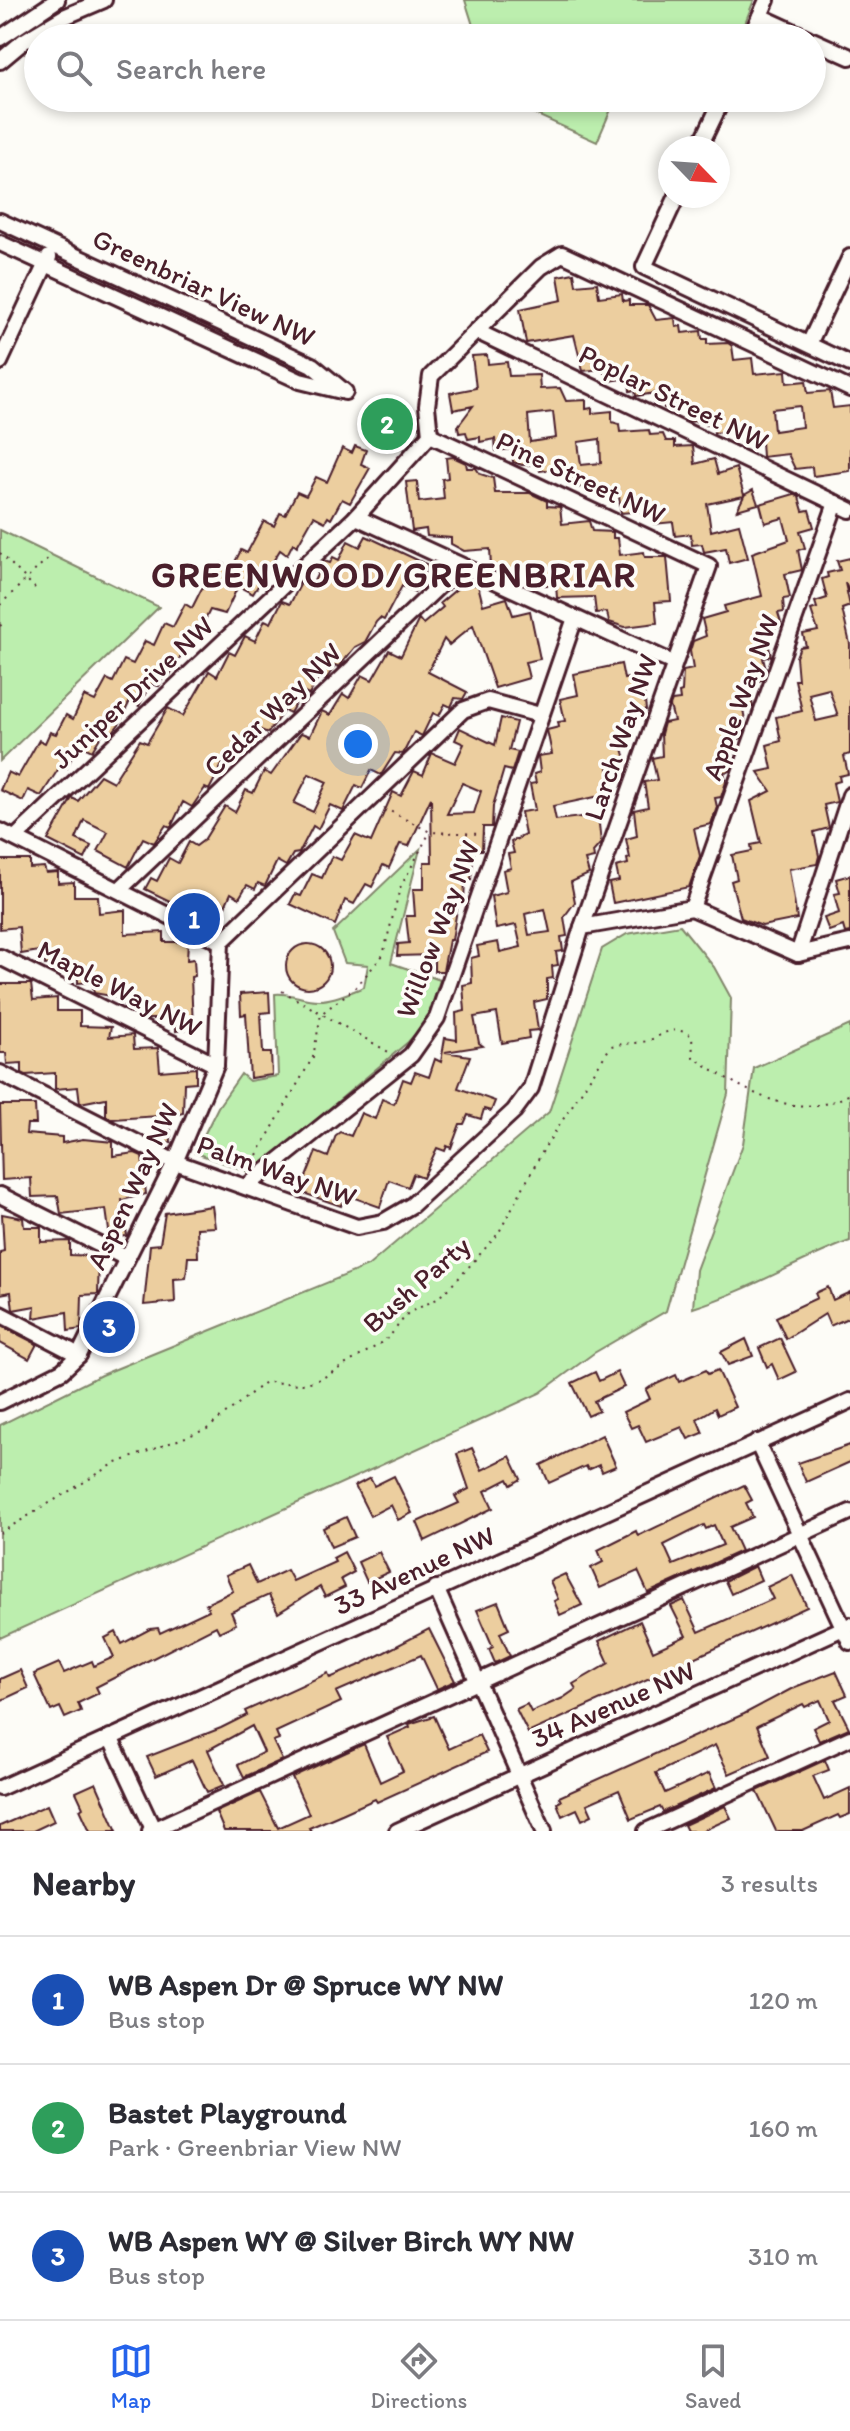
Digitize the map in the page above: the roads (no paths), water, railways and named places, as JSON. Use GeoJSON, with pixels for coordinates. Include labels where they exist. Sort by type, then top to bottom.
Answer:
{"type":"FeatureCollection","features":[{"type":"Feature","properties":{"kind":"street"},"geometry":{"type":"LineString","coordinates":[[0,38],[57,0]]}},
{"type":"Feature","properties":{"kind":"street"},"geometry":{"type":"LineString","coordinates":[[52,24],[104,0]]}},
{"type":"Feature","properties":{"kind":"street"},"geometry":{"type":"LineString","coordinates":[[756,24],[768,0]]}},
{"type":"Feature","properties":{"kind":"street"},"geometry":{"type":"LineString","coordinates":[[760,16],[777,24]]}},
{"type":"Feature","properties":{"kind":"street"},"geometry":{"type":"LineString","coordinates":[[0,61],[24,41]]}},
{"type":"Feature","properties":{"kind":"street"},"geometry":{"type":"LineString","coordinates":[[826,46],[850,57]]}},
{"type":"Feature","properties":{"kind":"street"},"geometry":{"type":"LineString","coordinates":[[705,136],[716,112]]}},
{"type":"Feature","properties":{"kind":"street"},"geometry":{"type":"LineString","coordinates":[[671,208],[644,267],[850,364]]}},
{"type":"Feature","properties":{"kind":"street","name":"Greenbriar View NW"},"geometry":{"type":"LineString","coordinates":[[0,221],[312,365],[345,392],[300,381],[0,243]]}},
{"type":"Feature","properties":{"kind":"street"},"geometry":{"type":"LineString","coordinates":[[0,362],[54,246]]}},
{"type":"Feature","properties":{"kind":"street"},"geometry":{"type":"LineString","coordinates":[[430,435],[427,406],[431,376],[541,267],[562,254],[850,389]]}},
{"type":"Feature","properties":{"kind":"street"},"geometry":{"type":"LineString","coordinates":[[809,344],[850,257]]}},
{"type":"Feature","properties":{"kind":"street","name":"Poplar Street NW"},"geometry":{"type":"LineString","coordinates":[[476,331],[843,506]]}},
{"type":"Feature","properties":{"kind":"street","name":"Juniper Drive NW"},"geometry":{"type":"LineString","coordinates":[[16,837],[356,517],[430,435]]}},
{"type":"Feature","properties":{"kind":"street","name":"Pine Street NW"},"geometry":{"type":"LineString","coordinates":[[430,435],[709,566]]}},
{"type":"Feature","properties":{"kind":"street","name":"Apple Way NW"},"geometry":{"type":"LineString","coordinates":[[692,908],[843,506]]}},
{"type":"Feature","properties":{"kind":"street"},"geometry":{"type":"LineString","coordinates":[[356,517],[673,663]]}},
{"type":"Feature","properties":{"kind":"street","name":"Cedar Way NW"},"geometry":{"type":"LineString","coordinates":[[119,890],[460,566]]}},
{"type":"Feature","properties":{"kind":"street","name":"Larch Way NW"},"geometry":{"type":"LineString","coordinates":[[582,927],[709,566]]}},
{"type":"Feature","properties":{"kind":"street","name":"Willow Way NW"},"geometry":{"type":"LineString","coordinates":[[246,1187],[403,1062],[437,1018],[575,618]]}},
{"type":"Feature","properties":{"kind":"street"},"geometry":{"type":"LineString","coordinates":[[0,831],[221,942],[463,710],[488,701],[540,715]]}},
{"type":"Feature","properties":{"kind":"street"},"geometry":{"type":"LineString","coordinates":[[798,954],[850,795]]}},
{"type":"Feature","properties":{"kind":"street"},"geometry":{"type":"LineString","coordinates":[[582,927],[692,908],[798,954],[850,942]]}},
{"type":"Feature","properties":{"kind":"street","name":"Palm Way NW"},"geometry":{"type":"LineString","coordinates":[[0,1073],[175,1162],[357,1227],[383,1222],[412,1205],[514,1111],[531,1088],[582,927]]}},
{"type":"Feature","properties":{"kind":"street","name":"Aspen Way NW"},"geometry":{"type":"LineString","coordinates":[[0,1402],[62,1371],[79,1355],[175,1162],[216,1065],[221,942]]}},
{"type":"Feature","properties":{"kind":"street","name":"Maple Way NW"},"geometry":{"type":"LineString","coordinates":[[0,957],[216,1065]]}},
{"type":"Feature","properties":{"kind":"street"},"geometry":{"type":"LineString","coordinates":[[0,1195],[126,1258]]}},
{"type":"Feature","properties":{"kind":"street"},"geometry":{"type":"LineString","coordinates":[[0,1314],[79,1355]]}},
{"type":"Feature","properties":{"kind":"street","name":"33 Avenue NW"},"geometry":{"type":"LineString","coordinates":[[0,1788],[850,1401]]}},
{"type":"Feature","properties":{"kind":"street"},"geometry":{"type":"LineString","coordinates":[[757,1442],[848,1632]]}},
{"type":"Feature","properties":{"kind":"street"},"geometry":{"type":"LineString","coordinates":[[110,1737],[153,1830],[850,1512]]}},
{"type":"Feature","properties":{"kind":"street"},"geometry":{"type":"LineString","coordinates":[[436,1588],[544,1831]]}},
{"type":"Feature","properties":{"kind":"street","name":"34 Avenue NW"},"geometry":{"type":"LineString","coordinates":[[397,1831],[848,1632]]}},
{"type":"Feature","properties":{"kind":"street"},"geometry":{"type":"LineString","coordinates":[[646,1831],[850,1738]]}},
{"type":"Feature","properties":{"kind":"place","name":"Bastet Playground"},"geometry":{"type":"Point","coordinates":[387,424]}},
{"type":"Feature","properties":{"kind":"place","name":"WB Aspen Dr @ Spruce WY NW"},"geometry":{"type":"Point","coordinates":[194,919]}},
{"type":"Feature","properties":{"kind":"place","name":"WB Aspen WY @ Silver Birch WY NW"},"geometry":{"type":"Point","coordinates":[109,1327]}},
{"type":"Feature","properties":{"kind":"district","name":"GREENWOOD/GREENBRIAR"},"geometry":{"type":"Point","coordinates":[394,574]}}]}
